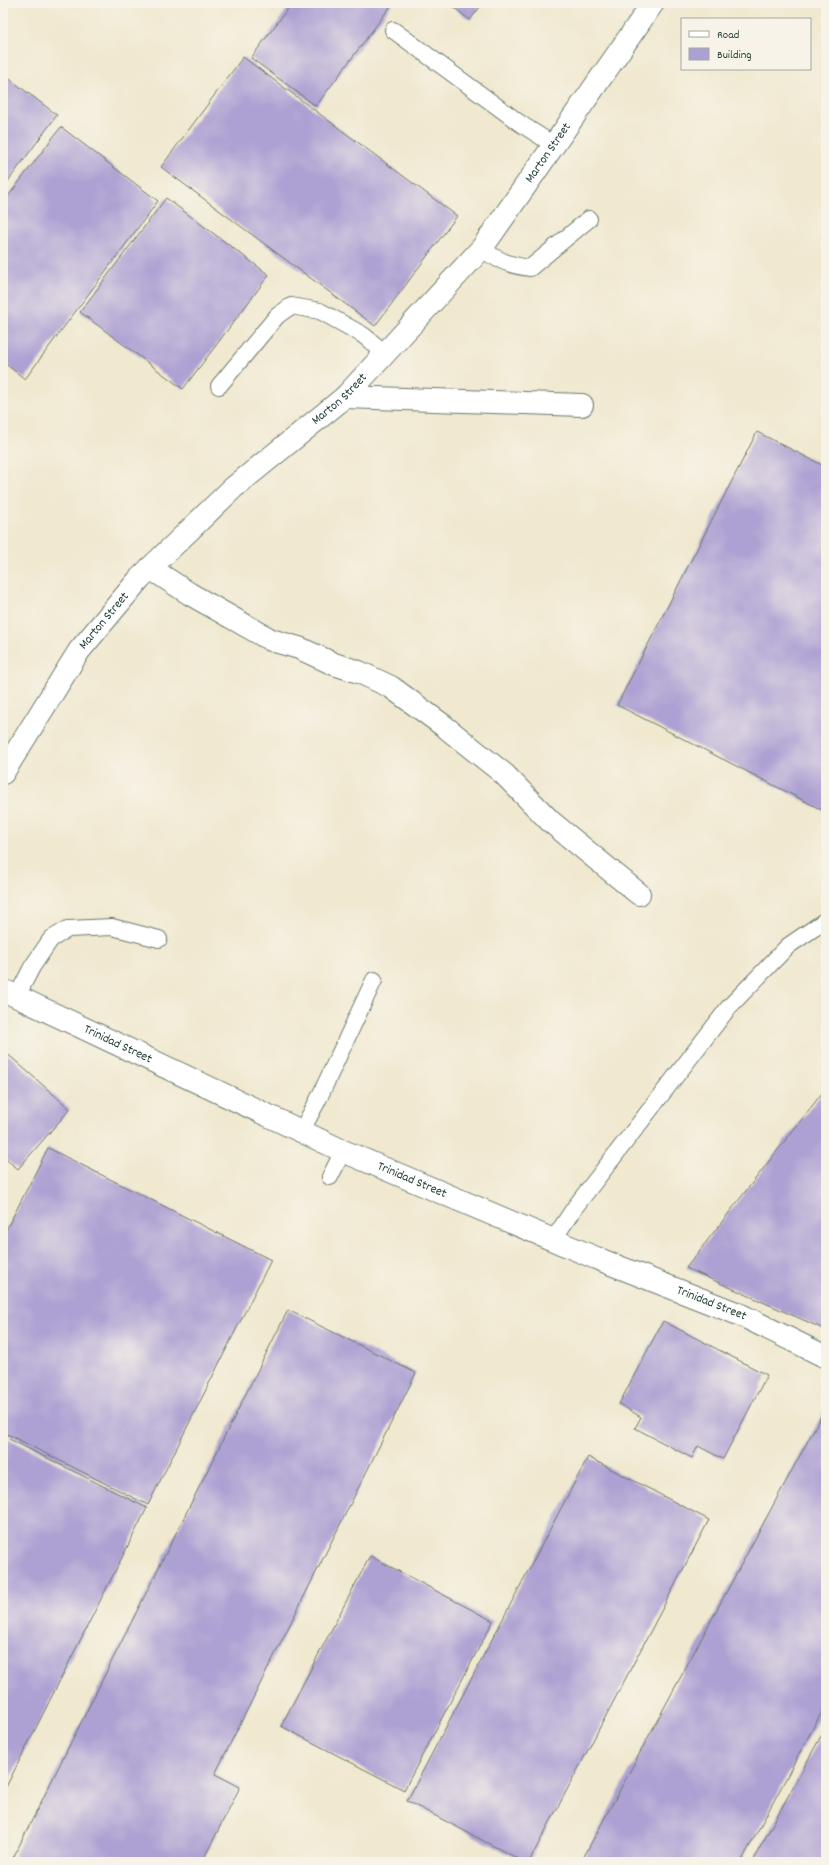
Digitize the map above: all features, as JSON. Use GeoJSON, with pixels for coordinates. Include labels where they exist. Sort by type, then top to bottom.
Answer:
{"type":"FeatureCollection","features":[{"type":"Feature","properties":{"kind":"street","name":"Marton Street"},"geometry":{"type":"LineString","coordinates":[[3,773],[79,651],[140,578],[233,488],[345,397],[482,248],[653,3]]}},
{"type":"Feature","properties":{"kind":"street"},"geometry":{"type":"LineString","coordinates":[[345,397],[582,405]]}},
{"type":"Feature","properties":{"kind":"street"},"geometry":{"type":"LineString","coordinates":[[150,568],[190,594],[272,640],[299,648],[334,664],[358,672],[391,688],[444,726],[504,774],[550,821],[639,894]]}},
{"type":"Feature","properties":{"kind":"street","name":"Trinidad Street"},"geometry":{"type":"LineString","coordinates":[[10,993],[343,1151],[553,1240],[741,1315],[826,1357]]}},
{"type":"Feature","properties":{"kind":"lane"},"geometry":{"type":"LineString","coordinates":[[393,30],[521,124],[554,145]]}},
{"type":"Feature","properties":{"kind":"lane"},"geometry":{"type":"LineString","coordinates":[[482,248],[488,254],[516,266],[530,268],[589,219]]}},
{"type":"Feature","properties":{"kind":"lane"},"geometry":{"type":"LineString","coordinates":[[219,386],[278,316],[291,306],[320,311],[363,335],[386,354]]}},
{"type":"Feature","properties":{"kind":"lane"},"geometry":{"type":"LineString","coordinates":[[553,1240],[575,1207],[729,1007],[788,946],[826,920]]}},
{"type":"Feature","properties":{"kind":"lane"},"geometry":{"type":"LineString","coordinates":[[10,993],[32,967],[51,939],[68,929],[112,926],[159,939]]}},
{"type":"Feature","properties":{"kind":"lane"},"geometry":{"type":"LineString","coordinates":[[301,1132],[318,1100],[374,980]]}},
{"type":"Feature","properties":{"kind":"lane"},"geometry":{"type":"LineString","coordinates":[[330,1178],[343,1151]]}},
{"type":"Feature","properties":{"kind":"building"},"geometry":{"type":"Polygon","coordinates":[[[292,3],[393,3],[316,106],[251,58],[292,3]]]}},
{"type":"Feature","properties":{"kind":"building"},"geometry":{"type":"Polygon","coordinates":[[[448,3],[483,3],[470,20],[448,3]]]}},
{"type":"Feature","properties":{"kind":"building"},"geometry":{"type":"Polygon","coordinates":[[[243,57],[457,216],[375,326],[161,167],[243,57]]]}},
{"type":"Feature","properties":{"kind":"building"},"geometry":{"type":"Polygon","coordinates":[[[3,74],[57,115],[3,188],[3,74]]]}},
{"type":"Feature","properties":{"kind":"building"},"geometry":{"type":"Polygon","coordinates":[[[61,127],[158,201],[25,379],[3,362],[3,203],[61,127]]]}},
{"type":"Feature","properties":{"kind":"building"},"geometry":{"type":"Polygon","coordinates":[[[166,198],[269,275],[183,389],[80,312],[166,198]]]}},
{"type":"Feature","properties":{"kind":"building"},"geometry":{"type":"Polygon","coordinates":[[[757,432],[826,467],[826,812],[617,705],[757,432]]]}},
{"type":"Feature","properties":{"kind":"building"},"geometry":{"type":"Polygon","coordinates":[[[3,1050],[70,1109],[18,1169],[3,1157],[3,1050]]]}},
{"type":"Feature","properties":{"kind":"building"},"geometry":{"type":"Polygon","coordinates":[[[826,1088],[826,1330],[686,1268],[826,1088]]]}},
{"type":"Feature","properties":{"kind":"building"},"geometry":{"type":"Polygon","coordinates":[[[48,1148],[271,1260],[148,1505],[3,1432],[3,1236],[48,1148]]]}},
{"type":"Feature","properties":{"kind":"building"},"geometry":{"type":"Polygon","coordinates":[[[288,1310],[416,1373],[215,1774],[240,1787],[202,1862],[11,1862],[288,1310]]]}},
{"type":"Feature","properties":{"kind":"building"},"geometry":{"type":"Polygon","coordinates":[[[663,1321],[767,1375],[723,1459],[698,1446],[692,1458],[635,1428],[641,1417],[619,1404],[663,1321]]]}},
{"type":"Feature","properties":{"kind":"building"},"geometry":{"type":"Polygon","coordinates":[[[826,1407],[826,1704],[741,1862],[581,1862],[826,1407]]]}},
{"type":"Feature","properties":{"kind":"building"},"geometry":{"type":"Polygon","coordinates":[[[3,1436],[147,1508],[4,1791],[3,1790],[3,1436]]]}},
{"type":"Feature","properties":{"kind":"building"},"geometry":{"type":"Polygon","coordinates":[[[588,1457],[709,1520],[529,1862],[524,1862],[407,1801],[588,1457]]]}},
{"type":"Feature","properties":{"kind":"building"},"geometry":{"type":"Polygon","coordinates":[[[370,1556],[493,1621],[404,1790],[281,1726],[370,1556]]]}},
{"type":"Feature","properties":{"kind":"building"},"geometry":{"type":"Polygon","coordinates":[[[826,1727],[826,1862],[752,1862],[826,1727]]]}}]}
